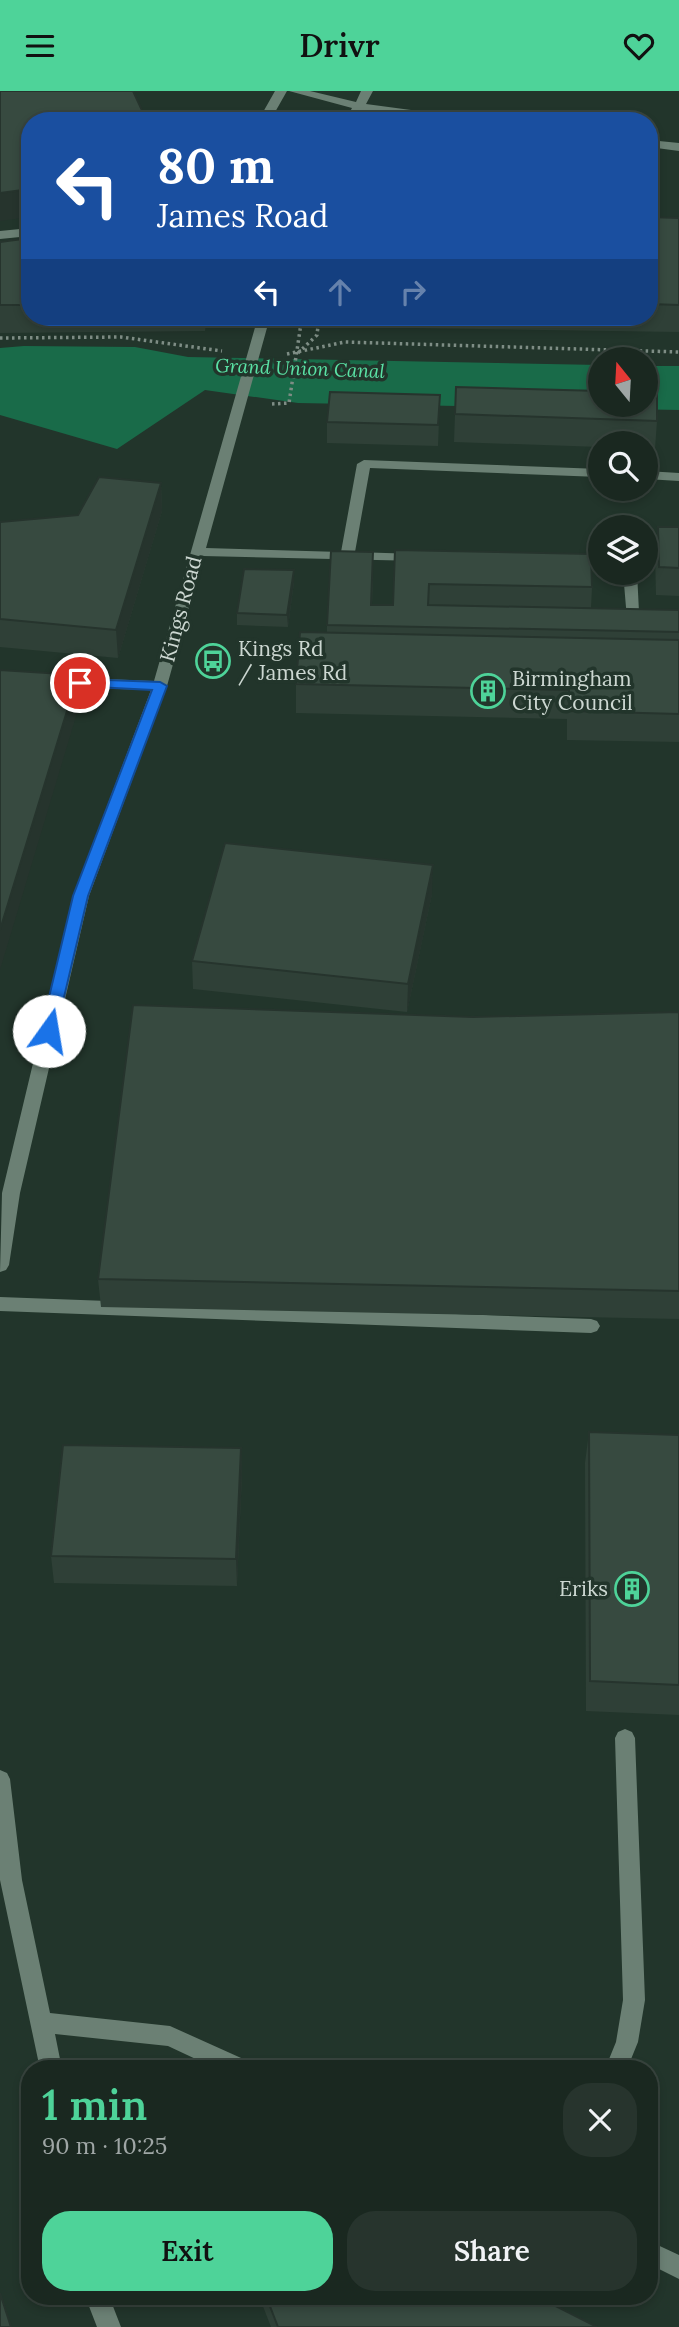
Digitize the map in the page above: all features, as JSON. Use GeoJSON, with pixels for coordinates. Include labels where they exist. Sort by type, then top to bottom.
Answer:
{"type":"FeatureCollection","features":[{"type":"Feature","properties":{"kind":"street"},"geometry":{"type":"LineString","coordinates":[[269,112],[281,91]]}},
{"type":"Feature","properties":{"kind":"street"},"geometry":{"type":"LineString","coordinates":[[295,91],[359,106],[404,112]]}},
{"type":"Feature","properties":{"kind":"street"},"geometry":{"type":"LineString","coordinates":[[356,112],[367,91]]}},
{"type":"Feature","properties":{"kind":"street"},"geometry":{"type":"LineString","coordinates":[[658,144],[679,147]]}},
{"type":"Feature","properties":{"kind":"street"},"geometry":{"type":"LineString","coordinates":[[0,235],[21,233]]}},
{"type":"Feature","properties":{"kind":"street","name":"Kings Road"},"geometry":{"type":"LineString","coordinates":[[0,1265],[11,1192],[80,896],[160,686],[261,326]]}},
{"type":"Feature","properties":{"kind":"street"},"geometry":{"type":"LineString","coordinates":[[347,556],[364,464],[588,473]]}},
{"type":"Feature","properties":{"kind":"street"},"geometry":{"type":"LineString","coordinates":[[658,476],[679,477]]}},
{"type":"Feature","properties":{"kind":"street"},"geometry":{"type":"LineString","coordinates":[[196,552],[434,558]]}},
{"type":"Feature","properties":{"kind":"street"},"geometry":{"type":"LineString","coordinates":[[559,563],[588,564]]}},
{"type":"Feature","properties":{"kind":"street"},"geometry":{"type":"LineString","coordinates":[[630,585],[632,616]]}},
{"type":"Feature","properties":{"kind":"street"},"geometry":{"type":"LineString","coordinates":[[615,624],[632,616],[679,618]]}},
{"type":"Feature","properties":{"kind":"street"},"geometry":{"type":"LineString","coordinates":[[40,681],[160,686]]}},
{"type":"Feature","properties":{"kind":"street"},"geometry":{"type":"LineString","coordinates":[[0,1304],[591,1326]]}},
{"type":"Feature","properties":{"kind":"street"},"geometry":{"type":"LineString","coordinates":[[620,2060],[627,2042],[634,2000],[625,1738]]}},
{"type":"Feature","properties":{"kind":"street"},"geometry":{"type":"LineString","coordinates":[[0,1779],[6,1879],[49,2060]]}},
{"type":"Feature","properties":{"kind":"street"},"geometry":{"type":"LineString","coordinates":[[42,2022],[170,2036],[222,2060]]}},
{"type":"Feature","properties":{"kind":"street"},"geometry":{"type":"LineString","coordinates":[[658,2256],[679,2267]]}},
{"type":"Feature","properties":{"kind":"street"},"geometry":{"type":"LineString","coordinates":[[100,2305],[109,2327]]}},
{"type":"Feature","properties":{"kind":"path"},"geometry":{"type":"LineString","coordinates":[[289,403],[300,326]]}},
{"type":"Feature","properties":{"kind":"path"},"geometry":{"type":"LineString","coordinates":[[296,354],[317,335],[318,326]]}},
{"type":"Feature","properties":{"kind":"path"},"geometry":{"type":"LineString","coordinates":[[0,338],[121,337],[224,351]]}},
{"type":"Feature","properties":{"kind":"path"},"geometry":{"type":"LineString","coordinates":[[284,354],[296,354],[345,342],[679,352]]}},
{"type":"Feature","properties":{"kind":"water","name":"Grand Union Canal"},"geometry":{"type":"Polygon","coordinates":[[[135,347],[188,357],[588,365],[588,408],[298,403],[205,390],[117,449],[0,415],[0,348],[135,347]]]}},
{"type":"Feature","properties":{"kind":"water"},"geometry":{"type":"Polygon","coordinates":[[[658,366],[679,366],[679,410],[658,410],[658,366]]]}},
{"type":"Feature","properties":{"kind":"building"},"geometry":{"type":"Polygon","coordinates":[[[0,91],[133,91],[143,112],[21,112],[21,190],[0,193],[0,91]]]}},
{"type":"Feature","properties":{"kind":"building"},"geometry":{"type":"Polygon","coordinates":[[[658,217],[679,218],[679,305],[658,304],[658,217]]]}},
{"type":"Feature","properties":{"kind":"building"},"geometry":{"type":"Polygon","coordinates":[[[21,239],[21,305],[0,305],[0,242],[21,239]]]}},
{"type":"Feature","properties":{"kind":"building"},"geometry":{"type":"Polygon","coordinates":[[[456,387],[588,391],[588,417],[657,417],[657,421],[455,414],[456,387]]]}},
{"type":"Feature","properties":{"kind":"building"},"geometry":{"type":"Polygon","coordinates":[[[330,392],[440,395],[438,425],[327,422],[330,392]]]}},
{"type":"Feature","properties":{"kind":"building"},"geometry":{"type":"Polygon","coordinates":[[[99,477],[161,483],[116,630],[0,619],[0,522],[78,515],[99,477]]]}},
{"type":"Feature","properties":{"kind":"building"},"geometry":{"type":"Polygon","coordinates":[[[658,527],[679,527],[679,568],[659,567],[658,527]]]}},
{"type":"Feature","properties":{"kind":"building"},"geometry":{"type":"Polygon","coordinates":[[[395,550],[588,554],[588,585],[592,587],[429,584],[428,605],[679,610],[679,632],[327,625],[331,551],[373,552],[371,605],[393,605],[395,550]]]}},
{"type":"Feature","properties":{"kind":"building"},"geometry":{"type":"Polygon","coordinates":[[[244,569],[294,570],[287,615],[237,613],[244,569]]]}},
{"type":"Feature","properties":{"kind":"building"},"geometry":{"type":"Polygon","coordinates":[[[300,632],[679,640],[679,714],[569,711],[569,690],[296,684],[300,632]]]}},
{"type":"Feature","properties":{"kind":"building"},"geometry":{"type":"Polygon","coordinates":[[[0,670],[78,675],[0,930],[0,670]]]}},
{"type":"Feature","properties":{"kind":"building"},"geometry":{"type":"Polygon","coordinates":[[[225,843],[433,865],[408,984],[192,961],[225,843]]]}},
{"type":"Feature","properties":{"kind":"building"},"geometry":{"type":"Polygon","coordinates":[[[133,1005],[473,1017],[679,1012],[679,1291],[98,1279],[133,1005]]]}},
{"type":"Feature","properties":{"kind":"building","name":"Eriks"},"geometry":{"type":"Polygon","coordinates":[[[589,1432],[679,1435],[679,1685],[590,1681],[589,1432]]]}},
{"type":"Feature","properties":{"kind":"building"},"geometry":{"type":"Polygon","coordinates":[[[63,1445],[241,1448],[236,1559],[51,1556],[63,1445]]]}},
{"type":"Feature","properties":{"kind":"building"},"geometry":{"type":"Polygon","coordinates":[[[0,2293],[11,2327],[0,2327],[0,2293]]]}},
{"type":"Feature","properties":{"kind":"building"},"geometry":{"type":"Polygon","coordinates":[[[269,2305],[554,2305],[597,2327],[278,2327],[269,2305]]]}},
{"type":"Feature","properties":{"kind":"place","name":"Kings Rd / James Rd"},"geometry":{"type":"Point","coordinates":[213,661]}},
{"type":"Feature","properties":{"kind":"place","name":"Birmingham City Council"},"geometry":{"type":"Point","coordinates":[488,691]}},
{"type":"Feature","properties":{"kind":"place","name":"Eriks"},"geometry":{"type":"Point","coordinates":[632,1589]}},
{"type":"Feature","properties":{"kind":"route"},"geometry":{"type":"LineString","coordinates":[[49,1031],[80,896],[160,686],[80,683]]}}]}
